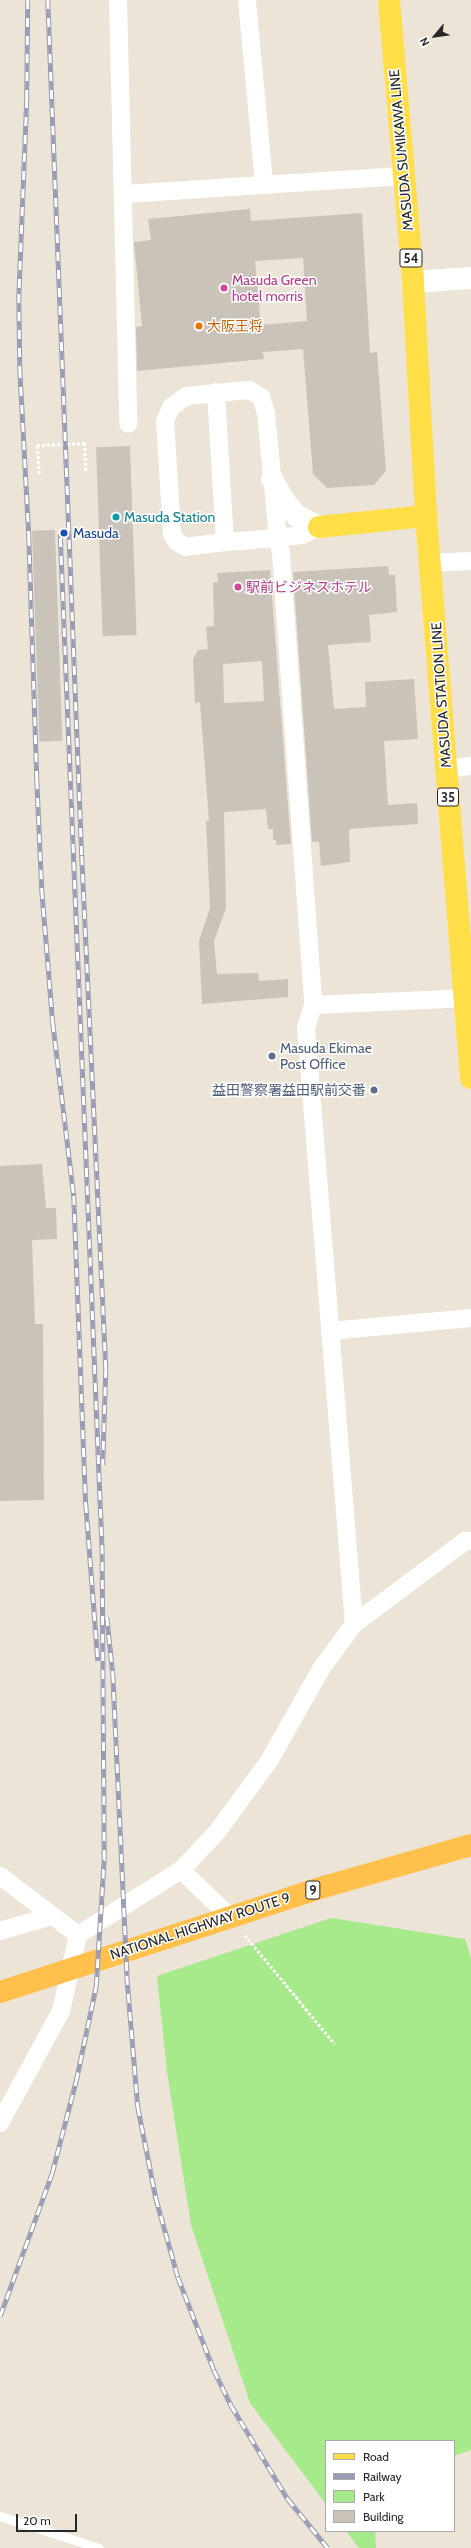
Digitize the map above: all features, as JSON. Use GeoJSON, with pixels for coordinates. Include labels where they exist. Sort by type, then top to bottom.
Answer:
{"type":"FeatureCollection","features":[{"type":"Feature","properties":{"kind":"highway","name":"NATIONAL HIGHWAY ROUTE 9"},"geometry":{"type":"LineString","coordinates":[[0,1992],[157,1939],[471,1845]]}},
{"type":"Feature","properties":{"kind":"main road","name":"MASUDA SUMIKAWA LINE"},"geometry":{"type":"LineString","coordinates":[[389,0],[402,176],[413,282],[426,516]]}},
{"type":"Feature","properties":{"kind":"main road"},"geometry":{"type":"LineString","coordinates":[[319,527],[426,516]]}},
{"type":"Feature","properties":{"kind":"main road","name":"MASUDA STATION LINE"},"geometry":{"type":"LineString","coordinates":[[426,516],[446,769],[468,998],[471,1078]]}},
{"type":"Feature","properties":{"kind":"street"},"geometry":{"type":"LineString","coordinates":[[118,0],[124,194],[128,424]]}},
{"type":"Feature","properties":{"kind":"street"},"geometry":{"type":"LineString","coordinates":[[247,0],[264,185]]}},
{"type":"Feature","properties":{"kind":"street"},"geometry":{"type":"LineString","coordinates":[[124,194],[402,176]]}},
{"type":"Feature","properties":{"kind":"street"},"geometry":{"type":"LineString","coordinates":[[413,282],[471,278]]}},
{"type":"Feature","properties":{"kind":"street"},"geometry":{"type":"LineString","coordinates":[[319,527],[302,535],[278,538],[186,547],[177,542],[172,534],[165,421],[171,407],[187,396],[249,390],[261,397],[266,413],[278,538],[313,1005],[306,1028],[354,1624]]}},
{"type":"Feature","properties":{"kind":"street"},"geometry":{"type":"LineString","coordinates":[[216,392],[225,542]]}},
{"type":"Feature","properties":{"kind":"street"},"geometry":{"type":"LineString","coordinates":[[272,479],[284,501],[298,516],[319,527]]}},
{"type":"Feature","properties":{"kind":"street"},"geometry":{"type":"LineString","coordinates":[[430,563],[471,561]]}},
{"type":"Feature","properties":{"kind":"street"},"geometry":{"type":"LineString","coordinates":[[446,769],[471,766]]}},
{"type":"Feature","properties":{"kind":"street"},"geometry":{"type":"LineString","coordinates":[[313,1005],[468,998]]}},
{"type":"Feature","properties":{"kind":"street"},"geometry":{"type":"LineString","coordinates":[[330,1331],[471,1318]]}},
{"type":"Feature","properties":{"kind":"street"},"geometry":{"type":"LineString","coordinates":[[0,2123],[61,2011],[78,1935],[181,1870],[217,1832],[269,1761],[320,1669],[354,1624],[465,1541],[471,1541]]}},
{"type":"Feature","properties":{"kind":"street"},"geometry":{"type":"LineString","coordinates":[[181,1870],[230,1917]]}},
{"type":"Feature","properties":{"kind":"street"},"geometry":{"type":"LineString","coordinates":[[0,1876],[78,1935]]}},
{"type":"Feature","properties":{"kind":"street"},"geometry":{"type":"LineString","coordinates":[[0,1932],[51,1916]]}},
{"type":"Feature","properties":{"kind":"lane"},"geometry":{"type":"LineString","coordinates":[[0,2516],[99,2548]]}},
{"type":"Feature","properties":{"kind":"path"},"geometry":{"type":"LineString","coordinates":[[38,474],[38,445],[85,444],[86,473]]}},
{"type":"Feature","properties":{"kind":"path"},"geometry":{"type":"LineString","coordinates":[[230,1917],[335,2044]]}},
{"type":"Feature","properties":{"kind":"green space"},"geometry":{"type":"Polygon","coordinates":[[[331,1918],[465,1939],[471,1958],[471,2450],[455,2456],[455,2440],[325,2440],[325,2503],[250,2403],[191,2225],[167,2072],[157,1976],[331,1918]]]}},
{"type":"Feature","properties":{"kind":"green space"},"geometry":{"type":"Polygon","coordinates":[[[347,2532],[375,2532],[376,2548],[359,2548],[347,2532]]]}},
{"type":"Feature","properties":{"kind":"building"},"geometry":{"type":"Polygon","coordinates":[[[250,209],[251,221],[362,213],[370,353],[377,352],[386,471],[374,485],[327,488],[313,474],[303,349],[263,352],[264,359],[137,371],[136,327],[142,326],[134,242],[151,240],[148,219],[250,209]],[[303,258],[255,261],[261,325],[307,321],[303,258]]]}},
{"type":"Feature","properties":{"kind":"building","name":"Masuda Station"},"geometry":{"type":"Polygon","coordinates":[[[130,446],[137,635],[103,636],[96,447],[130,446]]]}},
{"type":"Feature","properties":{"kind":"building"},"geometry":{"type":"Polygon","coordinates":[[[55,530],[62,741],[39,742],[32,531],[55,530]]]}},
{"type":"Feature","properties":{"kind":"building"},"geometry":{"type":"Polygon","coordinates":[[[388,566],[389,575],[395,575],[397,612],[369,615],[371,642],[328,645],[334,709],[366,707],[365,682],[414,679],[418,739],[384,741],[388,805],[417,803],[418,824],[349,829],[350,862],[321,866],[319,842],[312,842],[293,572],[388,566]]]}},
{"type":"Feature","properties":{"kind":"building"},"geometry":{"type":"Polygon","coordinates":[[[270,570],[291,844],[276,845],[276,840],[273,840],[273,829],[268,829],[266,809],[224,812],[226,908],[214,941],[217,974],[258,973],[259,981],[288,979],[288,997],[202,1004],[199,941],[210,908],[206,821],[209,821],[200,702],[195,703],[193,659],[198,650],[208,649],[206,627],[214,626],[213,583],[218,582],[217,573],[270,570]],[[262,661],[223,664],[224,703],[264,701],[262,661]]]}},
{"type":"Feature","properties":{"kind":"building"},"geometry":{"type":"Polygon","coordinates":[[[42,1164],[46,1208],[56,1208],[57,1239],[32,1240],[35,1324],[43,1324],[44,1500],[0,1501],[0,1166],[42,1164]]]}},
{"type":"Feature","properties":{"kind":"railway"},"geometry":{"type":"LineString","coordinates":[[28,0],[27,99],[19,294],[20,369],[29,537],[37,780],[42,890],[53,1023],[74,1196],[86,1504],[98,1661]]}},
{"type":"Feature","properties":{"kind":"railway"},"geometry":{"type":"LineString","coordinates":[[48,0],[82,856],[106,1369],[103,1465]]}},
{"type":"Feature","properties":{"kind":"railway"},"geometry":{"type":"LineString","coordinates":[[0,2316],[52,2173],[76,2081],[96,1986],[104,1859],[102,1554],[60,534]]}},
{"type":"Feature","properties":{"kind":"railway"},"geometry":{"type":"LineString","coordinates":[[107,1617],[113,1674],[127,1976],[138,2107],[156,2198],[178,2277],[214,2370],[231,2405],[288,2499],[328,2548]]}},
{"type":"Feature","properties":{"kind":"place","name":"Masuda Green hotel morris"},"geometry":{"type":"Point","coordinates":[224,288]}},
{"type":"Feature","properties":{"kind":"place","name":"大阪王将"},"geometry":{"type":"Point","coordinates":[199,326]}},
{"type":"Feature","properties":{"kind":"place","name":"Masuda Station"},"geometry":{"type":"Point","coordinates":[116,517]}},
{"type":"Feature","properties":{"kind":"place","name":"Masuda"},"geometry":{"type":"Point","coordinates":[64,533]}},
{"type":"Feature","properties":{"kind":"place","name":"駅前ビジネスホテル"},"geometry":{"type":"Point","coordinates":[238,587]}},
{"type":"Feature","properties":{"kind":"place","name":"Masuda Ekimae Post Office"},"geometry":{"type":"Point","coordinates":[272,1056]}},
{"type":"Feature","properties":{"kind":"place","name":"益田警察署益田駅前交番"},"geometry":{"type":"Point","coordinates":[374,1090]}}]}
